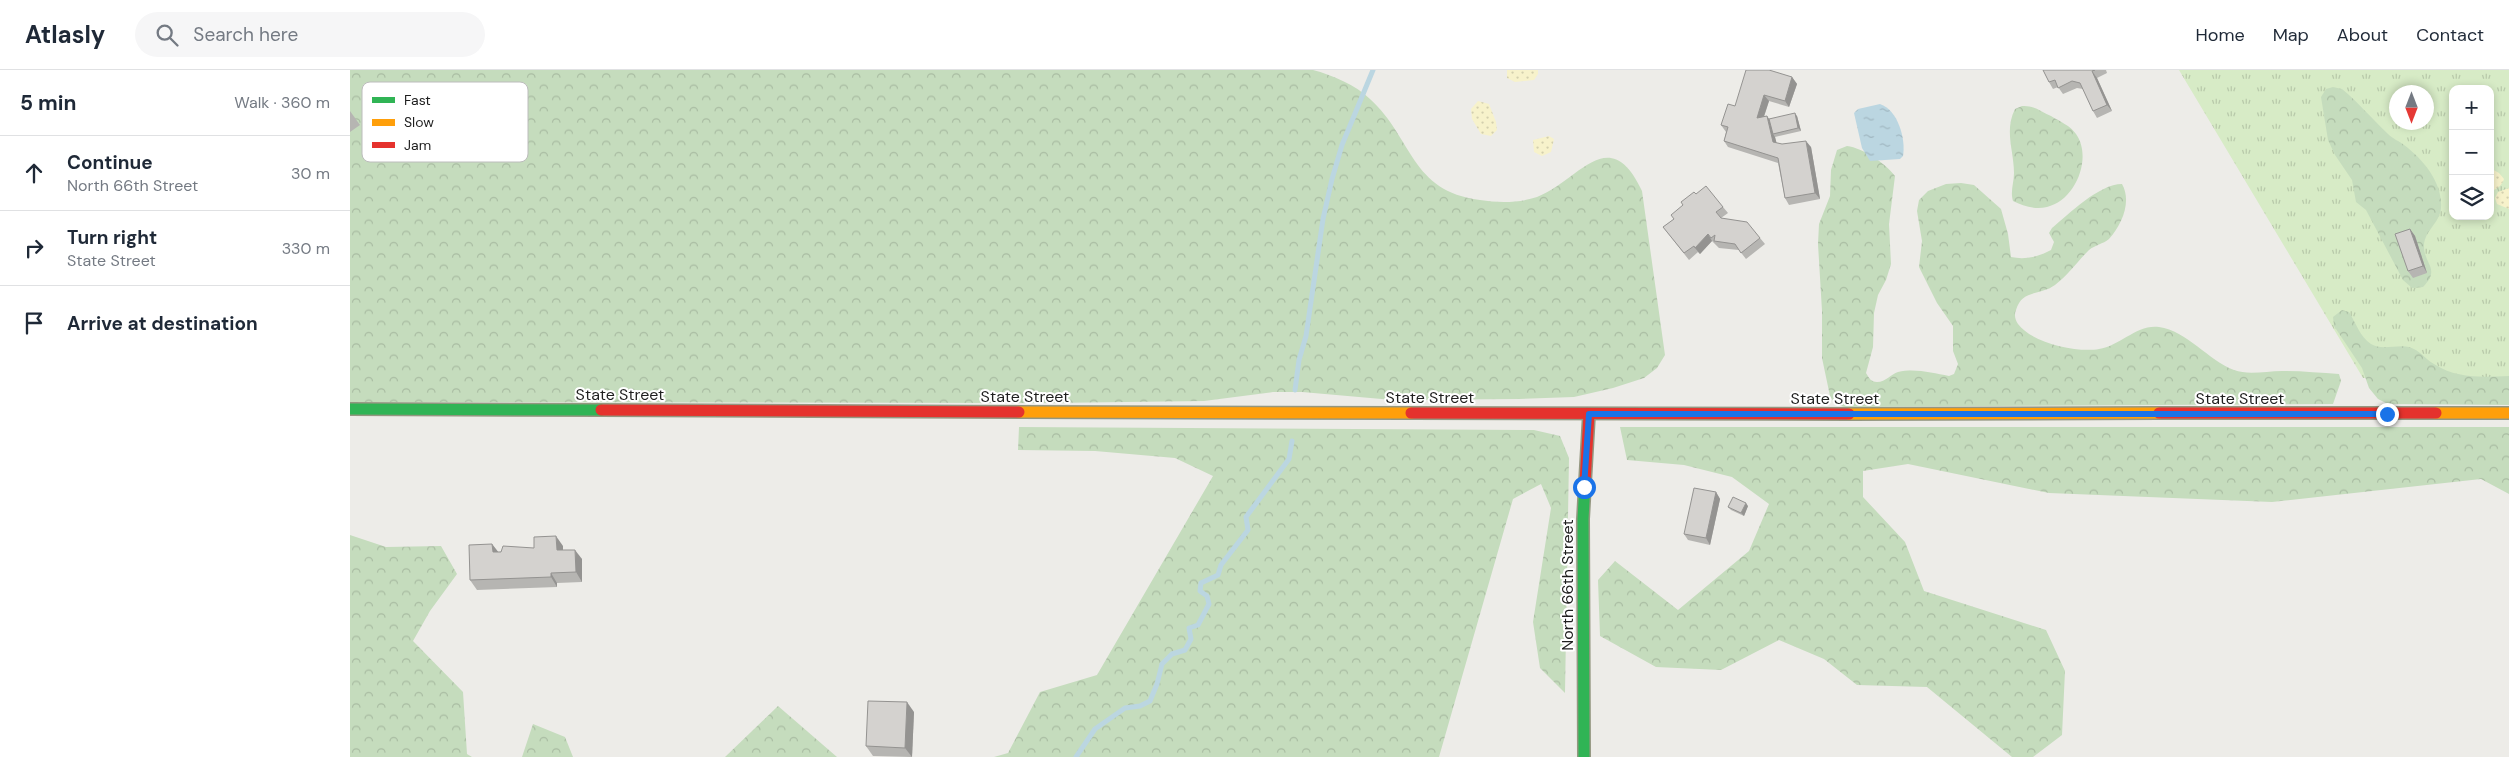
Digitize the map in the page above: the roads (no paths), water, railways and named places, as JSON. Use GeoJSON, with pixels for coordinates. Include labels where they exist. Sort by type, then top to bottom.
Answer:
{"type":"FeatureCollection","features":[{"type":"Feature","properties":{"kind":"street","name":"State Street"},"geometry":{"type":"LineString","coordinates":[[350,409],[1589,414],[2509,413]]}},
{"type":"Feature","properties":{"kind":"street","name":"North 66th Street"},"geometry":{"type":"LineString","coordinates":[[1584,757],[1583,519],[1589,414]]}},
{"type":"Feature","properties":{"kind":"water"},"geometry":{"type":"Polygon","coordinates":[[[1880,104],[1892,112],[1902,134],[1904,149],[1903,156],[1900,159],[1870,161],[1862,148],[1854,113],[1858,109],[1880,104]]]}},
{"type":"Feature","properties":{"kind":"waterway"},"geometry":{"type":"LineString","coordinates":[[1295,390],[1299,360],[1306,336],[1323,219],[1332,179],[1342,145],[1373,70]]}},
{"type":"Feature","properties":{"kind":"waterway"},"geometry":{"type":"LineString","coordinates":[[1076,757],[1095,729],[1125,708],[1140,706],[1150,701],[1162,664],[1172,654],[1185,650],[1191,639],[1189,628],[1198,625],[1209,604],[1207,596],[1200,591],[1201,583],[1218,575],[1221,565],[1248,530],[1246,517],[1289,459],[1292,441]]}}]}
